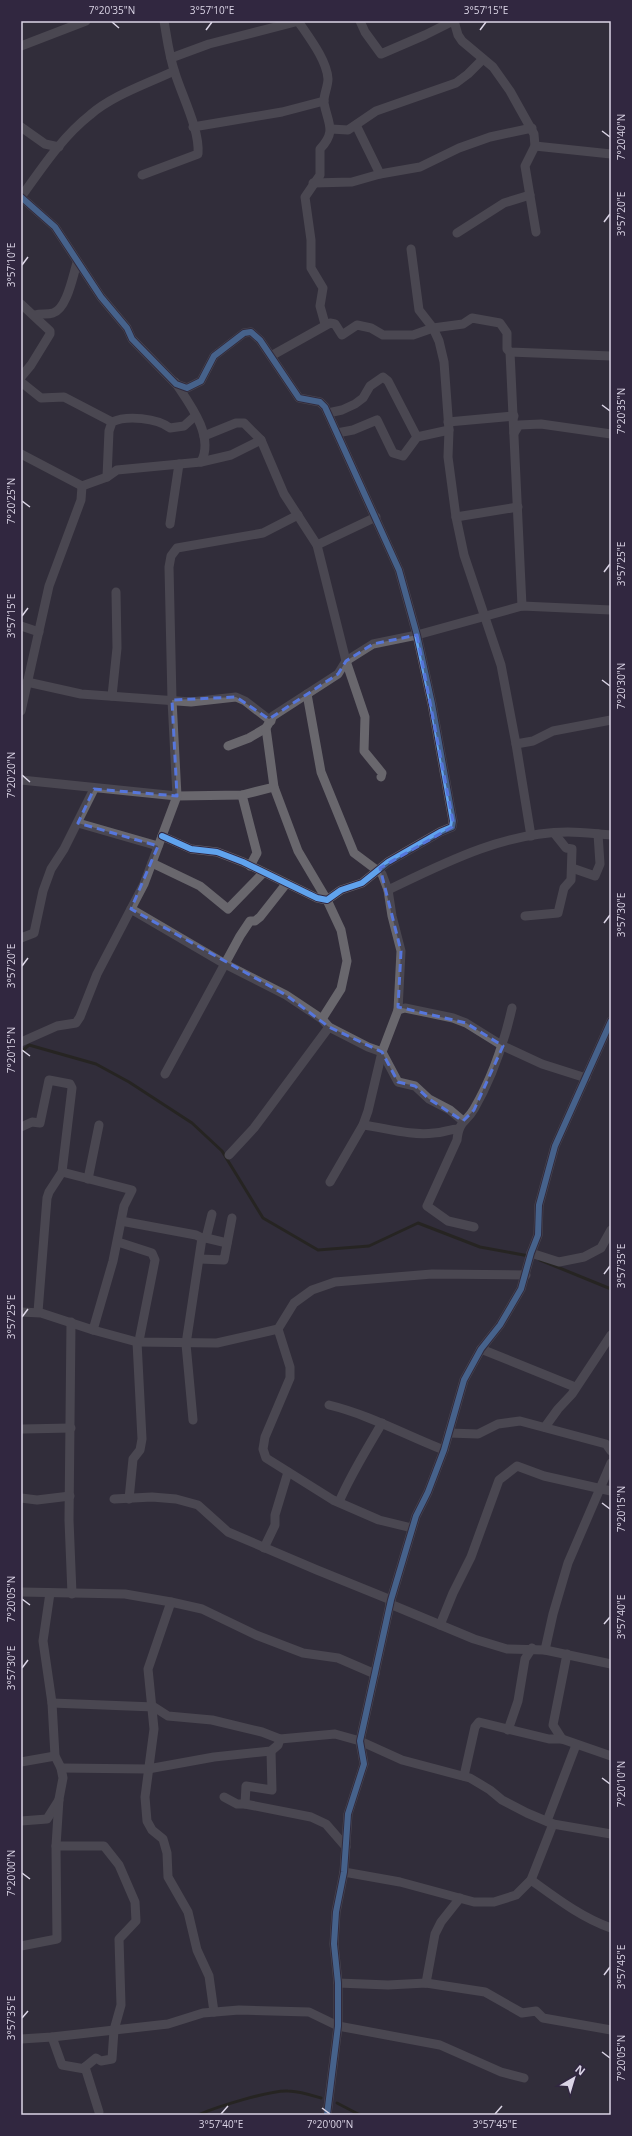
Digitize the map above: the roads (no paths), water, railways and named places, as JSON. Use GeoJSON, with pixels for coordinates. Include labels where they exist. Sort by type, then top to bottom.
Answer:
{"type":"FeatureCollection","features":[{"type":"Feature","properties":{"kind":"street"},"geometry":{"type":"LineString","coordinates":[[21,46],[86,21]]}},
{"type":"Feature","properties":{"kind":"street"},"geometry":{"type":"LineString","coordinates":[[142,175],[196,156],[198,148],[193,127],[174,71],[164,21]]}},
{"type":"Feature","properties":{"kind":"street"},"geometry":{"type":"LineString","coordinates":[[171,58],[209,44],[298,21],[314,45],[327,72],[327,89],[324,101],[331,129],[328,140],[320,149],[321,171],[305,197],[311,240],[311,268],[323,288],[320,306],[325,324]]}},
{"type":"Feature","properties":{"kind":"street"},"geometry":{"type":"LineString","coordinates":[[360,21],[365,32],[381,54],[454,21],[458,35],[462,41],[493,67],[532,128],[535,146],[525,166],[536,232]]}},
{"type":"Feature","properties":{"kind":"street"},"geometry":{"type":"LineString","coordinates":[[331,129],[348,130],[376,111],[456,83],[468,74],[483,59]]}},
{"type":"Feature","properties":{"kind":"street"},"geometry":{"type":"LineString","coordinates":[[162,836],[191,849],[217,852],[243,862],[286,884],[318,898],[327,900],[341,890],[362,883],[377,870],[401,854],[452,827],[453,821],[417,635],[399,570],[328,413],[320,402],[299,398],[256,335],[251,332],[244,333],[214,356],[201,381],[187,388],[176,384],[132,339],[127,328],[77,263],[55,227],[21,197],[59,147],[90,115],[121,96],[174,71]]}},
{"type":"Feature","properties":{"kind":"street"},"geometry":{"type":"LineString","coordinates":[[193,127],[282,112],[324,101]]}},
{"type":"Feature","properties":{"kind":"street"},"geometry":{"type":"LineString","coordinates":[[356,125],[380,174]]}},
{"type":"Feature","properties":{"kind":"street"},"geometry":{"type":"LineString","coordinates":[[21,127],[45,144],[59,147]]}},
{"type":"Feature","properties":{"kind":"street"},"geometry":{"type":"LineString","coordinates":[[313,183],[352,182],[380,174],[420,167],[459,148],[490,137],[532,128]]}},
{"type":"Feature","properties":{"kind":"street"},"geometry":{"type":"LineString","coordinates":[[535,146],[611,154]]}},
{"type":"Feature","properties":{"kind":"street"},"geometry":{"type":"LineString","coordinates":[[457,233],[504,203],[530,195]]}},
{"type":"Feature","properties":{"kind":"street"},"geometry":{"type":"LineString","coordinates":[[410,249],[420,310],[433,328],[439,341],[444,362],[448,426],[448,457],[456,517],[464,555],[501,665],[531,836]]}},
{"type":"Feature","properties":{"kind":"street"},"geometry":{"type":"LineString","coordinates":[[34,315],[42,313],[52,314],[58,311],[64,303],[77,263]]}},
{"type":"Feature","properties":{"kind":"street"},"geometry":{"type":"LineString","coordinates":[[21,304],[50,331],[50,334],[31,365],[21,377]]}},
{"type":"Feature","properties":{"kind":"street"},"geometry":{"type":"LineString","coordinates":[[271,356],[325,324],[335,324],[342,335],[357,325],[371,328],[386,335],[413,335],[433,328],[463,324],[472,318],[500,323],[507,333],[507,349],[510,352],[510,416],[514,433],[522,606]]}},
{"type":"Feature","properties":{"kind":"street"},"geometry":{"type":"LineString","coordinates":[[510,352],[611,356]]}},
{"type":"Feature","properties":{"kind":"street"},"geometry":{"type":"LineString","coordinates":[[168,371],[202,428],[204,436],[204,455],[201,462]]}},
{"type":"Feature","properties":{"kind":"street"},"geometry":{"type":"LineString","coordinates":[[328,413],[342,410],[355,404],[363,398],[370,386],[383,377],[388,381],[417,437]]}},
{"type":"Feature","properties":{"kind":"street"},"geometry":{"type":"LineString","coordinates":[[21,382],[41,398],[64,397],[112,422]]}},
{"type":"Feature","properties":{"kind":"street"},"geometry":{"type":"LineString","coordinates":[[107,478],[109,431],[112,422],[120,418],[153,421],[164,423],[170,428],[184,426],[195,416]]}},
{"type":"Feature","properties":{"kind":"street"},"geometry":{"type":"LineString","coordinates":[[337,433],[353,430],[377,420],[393,453],[402,456],[417,437],[448,426],[510,416]]}},
{"type":"Feature","properties":{"kind":"street"},"geometry":{"type":"LineString","coordinates":[[204,436],[236,423],[244,423],[261,440],[284,494],[317,545],[346,661],[365,717],[364,751],[382,773],[381,777]]}},
{"type":"Feature","properties":{"kind":"street"},"geometry":{"type":"LineString","coordinates":[[514,433],[519,425],[541,424],[611,434]]}},
{"type":"Feature","properties":{"kind":"street"},"geometry":{"type":"LineString","coordinates":[[21,454],[82,486],[107,478],[117,470],[201,462],[230,455],[261,440]]}},
{"type":"Feature","properties":{"kind":"street"},"geometry":{"type":"LineString","coordinates":[[170,524],[179,464]]}},
{"type":"Feature","properties":{"kind":"street"},"geometry":{"type":"LineString","coordinates":[[21,711],[49,586],[81,500],[82,486]]}},
{"type":"Feature","properties":{"kind":"street"},"geometry":{"type":"LineString","coordinates":[[456,517],[518,507]]}},
{"type":"Feature","properties":{"kind":"street"},"geometry":{"type":"LineString","coordinates":[[21,1042],[57,1026],[76,1023],[80,1017],[97,974],[144,884],[177,796],[172,700],[169,567],[171,556],[177,548],[263,533],[298,515]]}},
{"type":"Feature","properties":{"kind":"street"},"geometry":{"type":"LineString","coordinates":[[317,545],[376,517]]}},
{"type":"Feature","properties":{"kind":"street"},"geometry":{"type":"LineString","coordinates":[[112,696],[117,648],[116,592]]}},
{"type":"Feature","properties":{"kind":"street"},"geometry":{"type":"LineString","coordinates":[[228,746],[249,738],[268,724],[273,716],[283,708],[338,674],[346,661],[373,644],[417,635],[522,606],[611,610]]}},
{"type":"Feature","properties":{"kind":"street"},"geometry":{"type":"LineString","coordinates":[[21,626],[39,632]]}},
{"type":"Feature","properties":{"kind":"street"},"geometry":{"type":"LineString","coordinates":[[27,682],[81,694],[191,702],[236,697],[245,701],[268,724],[274,787],[298,851],[327,900],[341,930],[348,961],[341,989],[322,1019]]}},
{"type":"Feature","properties":{"kind":"street"},"geometry":{"type":"LineString","coordinates":[[307,694],[321,772],[354,853],[382,874],[388,890],[392,916],[401,951],[398,1010],[382,1052],[363,1125],[330,1182]]}},
{"type":"Feature","properties":{"kind":"street"},"geometry":{"type":"LineString","coordinates":[[516,744],[533,741],[553,731],[611,720]]}},
{"type":"Feature","properties":{"kind":"street"},"geometry":{"type":"LineString","coordinates":[[21,780],[94,789],[177,796],[242,795],[274,787]]}},
{"type":"Feature","properties":{"kind":"street"},"geometry":{"type":"LineString","coordinates":[[21,938],[34,933],[43,891],[51,869],[78,823],[94,789]]}},
{"type":"Feature","properties":{"kind":"street"},"geometry":{"type":"LineString","coordinates":[[242,795],[257,853],[250,866]]}},
{"type":"Feature","properties":{"kind":"street"},"geometry":{"type":"LineString","coordinates":[[78,823],[158,846]]}},
{"type":"Feature","properties":{"kind":"street"},"geometry":{"type":"LineString","coordinates":[[388,890],[444,863],[484,846],[531,836],[554,833],[567,832],[611,836]]}},
{"type":"Feature","properties":{"kind":"street"},"geometry":{"type":"LineString","coordinates":[[525,916],[558,913],[564,888],[571,880],[572,849],[566,848],[554,833]]}},
{"type":"Feature","properties":{"kind":"street"},"geometry":{"type":"LineString","coordinates":[[572,868],[595,876],[600,864],[598,834]]}},
{"type":"Feature","properties":{"kind":"street"},"geometry":{"type":"LineString","coordinates":[[152,863],[200,886],[228,909],[263,873]]}},
{"type":"Feature","properties":{"kind":"street"},"geometry":{"type":"LineString","coordinates":[[165,1074],[250,921],[255,921],[260,918],[286,884]]}},
{"type":"Feature","properties":{"kind":"street"},"geometry":{"type":"LineString","coordinates":[[131,909],[225,964],[286,995],[322,1019],[329,1027],[368,1047],[382,1052],[398,1082],[415,1086],[429,1099],[450,1110],[461,1125]]}},
{"type":"Feature","properties":{"kind":"street"},"geometry":{"type":"LineString","coordinates":[[398,1010],[405,1008],[453,1018],[466,1023],[502,1046],[542,1064],[586,1078]]}},
{"type":"Feature","properties":{"kind":"street"},"geometry":{"type":"LineString","coordinates":[[474,1227],[448,1221],[427,1206],[457,1140],[461,1125],[474,1110],[502,1046],[512,1008]]}},
{"type":"Feature","properties":{"kind":"street"},"geometry":{"type":"LineString","coordinates":[[327,2115],[338,2026],[338,1983],[334,1944],[336,1912],[344,1872],[348,1814],[364,1764],[360,1741],[390,1602],[412,1528],[444,1450],[464,1380],[481,1349],[500,1325],[521,1289],[538,1235],[539,1205],[555,1146],[586,1078],[608,1036],[611,1021]]}},
{"type":"Feature","properties":{"kind":"street"},"geometry":{"type":"LineString","coordinates":[[229,1155],[254,1128],[329,1027]]}},
{"type":"Feature","properties":{"kind":"street"},"geometry":{"type":"LineString","coordinates":[[21,1127],[32,1122],[40,1123],[49,1080],[70,1084],[72,1088],[62,1172],[49,1192],[47,1198],[38,1312]]}},
{"type":"Feature","properties":{"kind":"street"},"geometry":{"type":"LineString","coordinates":[[88,1179],[99,1125]]}},
{"type":"Feature","properties":{"kind":"street"},"geometry":{"type":"LineString","coordinates":[[363,1125],[435,1134],[461,1125]]}},
{"type":"Feature","properties":{"kind":"street"},"geometry":{"type":"LineString","coordinates":[[62,1172],[132,1190],[124,1206],[118,1242],[93,1330]]}},
{"type":"Feature","properties":{"kind":"street"},"geometry":{"type":"LineString","coordinates":[[193,1420],[186,1344],[204,1238],[212,1214]]}},
{"type":"Feature","properties":{"kind":"street"},"geometry":{"type":"LineString","coordinates":[[200,1259],[224,1260],[232,1218]]}},
{"type":"Feature","properties":{"kind":"street"},"geometry":{"type":"LineString","coordinates":[[121,1221],[196,1235],[227,1243]]}},
{"type":"Feature","properties":{"kind":"street"},"geometry":{"type":"LineString","coordinates":[[530,1257],[559,1262],[584,1257],[601,1248],[611,1230]]}},
{"type":"Feature","properties":{"kind":"street"},"geometry":{"type":"LineString","coordinates":[[118,1242],[152,1253],[155,1260],[138,1342],[142,1439],[140,1450],[134,1459],[129,1499]]}},
{"type":"Feature","properties":{"kind":"street"},"geometry":{"type":"LineString","coordinates":[[21,1312],[38,1312],[93,1330],[138,1342],[186,1344],[218,1343],[278,1328],[294,1303],[312,1290],[335,1282],[432,1274],[526,1275]]}},
{"type":"Feature","properties":{"kind":"street"},"geometry":{"type":"LineString","coordinates":[[70,1322],[70,1496],[72,1594]]}},
{"type":"Feature","properties":{"kind":"street"},"geometry":{"type":"LineString","coordinates":[[278,1328],[290,1367],[290,1378],[265,1437],[263,1449],[266,1458],[339,1502],[379,1520],[412,1528]]}},
{"type":"Feature","properties":{"kind":"street"},"geometry":{"type":"LineString","coordinates":[[545,1427],[611,1335]]}},
{"type":"Feature","properties":{"kind":"street"},"geometry":{"type":"LineString","coordinates":[[481,1349],[575,1387]]}},
{"type":"Feature","properties":{"kind":"street"},"geometry":{"type":"LineString","coordinates":[[329,1404],[356,1411],[444,1450]]}},
{"type":"Feature","properties":{"kind":"street"},"geometry":{"type":"LineString","coordinates":[[449,1433],[478,1434],[498,1424],[520,1420],[606,1444],[611,1451]]}},
{"type":"Feature","properties":{"kind":"street"},"geometry":{"type":"LineString","coordinates":[[339,1502],[356,1465],[363,1457],[382,1423]]}},
{"type":"Feature","properties":{"kind":"street"},"geometry":{"type":"LineString","coordinates":[[22,1428],[71,1428]]}},
{"type":"Feature","properties":{"kind":"street"},"geometry":{"type":"LineString","coordinates":[[545,1650],[553,1614],[568,1563],[611,1463]]}},
{"type":"Feature","properties":{"kind":"street"},"geometry":{"type":"LineString","coordinates":[[440,1625],[453,1593],[471,1557],[499,1480],[517,1466],[544,1476],[601,1487],[611,1491]]}},
{"type":"Feature","properties":{"kind":"street"},"geometry":{"type":"LineString","coordinates":[[264,1548],[275,1526],[275,1515],[288,1472]]}},
{"type":"Feature","properties":{"kind":"street"},"geometry":{"type":"LineString","coordinates":[[21,1498],[37,1500],[70,1496]]}},
{"type":"Feature","properties":{"kind":"street"},"geometry":{"type":"LineString","coordinates":[[114,1499],[152,1497],[176,1499],[198,1505],[228,1532],[474,1639],[507,1649],[532,1648],[568,1654],[611,1664]]}},
{"type":"Feature","properties":{"kind":"street"},"geometry":{"type":"LineString","coordinates":[[21,1592],[126,1594],[202,1609],[256,1635],[303,1653],[338,1658],[375,1674]]}},
{"type":"Feature","properties":{"kind":"street"},"geometry":{"type":"LineString","coordinates":[[21,1946],[57,1939],[56,1846],[59,1799],[63,1778],[61,1768],[55,1756],[52,1702],[43,1641],[50,1593]]}},
{"type":"Feature","properties":{"kind":"street"},"geometry":{"type":"LineString","coordinates":[[171,1602],[148,1669],[150,1697],[154,1707],[154,1729],[145,1797],[147,1821],[152,1830],[163,1839],[167,1853],[168,1877],[188,1912],[197,1950],[209,1976],[214,2012]]}},
{"type":"Feature","properties":{"kind":"street"},"geometry":{"type":"LineString","coordinates":[[508,1730],[518,1701],[525,1659],[532,1648]]}},
{"type":"Feature","properties":{"kind":"street"},"geometry":{"type":"LineString","coordinates":[[562,1739],[553,1724],[568,1654]]}},
{"type":"Feature","properties":{"kind":"street"},"geometry":{"type":"LineString","coordinates":[[52,1702],[154,1707],[168,1716],[212,1720],[262,1732],[280,1739],[335,1734],[360,1741],[402,1760],[464,1776],[490,1790],[502,1800],[527,1813],[550,1822],[611,1834]]}},
{"type":"Feature","properties":{"kind":"street"},"geometry":{"type":"LineString","coordinates":[[464,1776],[475,1727],[480,1722],[549,1739],[562,1739],[611,1756]]}},
{"type":"Feature","properties":{"kind":"street"},"geometry":{"type":"LineString","coordinates":[[61,1768],[148,1769],[214,1757],[271,1751],[278,1745],[280,1739]]}},
{"type":"Feature","properties":{"kind":"street"},"geometry":{"type":"LineString","coordinates":[[344,1872],[400,1882],[474,1902],[494,1902],[516,1895],[531,1880],[576,1745]]}},
{"type":"Feature","properties":{"kind":"street"},"geometry":{"type":"LineString","coordinates":[[245,1804],[246,1786],[272,1790],[271,1751]]}},
{"type":"Feature","properties":{"kind":"street"},"geometry":{"type":"LineString","coordinates":[[21,1762],[55,1756]]}},
{"type":"Feature","properties":{"kind":"street"},"geometry":{"type":"LineString","coordinates":[[224,1797],[237,1804],[245,1804],[311,1817],[326,1824],[346,1847]]}},
{"type":"Feature","properties":{"kind":"street"},"geometry":{"type":"LineString","coordinates":[[21,1820],[47,1819],[59,1799]]}},
{"type":"Feature","properties":{"kind":"street"},"geometry":{"type":"LineString","coordinates":[[52,2038],[62,2065],[85,2069],[85,2067],[96,2058],[101,2061],[112,2059],[114,2030],[121,2005],[119,1939],[136,1921],[135,1902],[119,1865],[104,1846],[56,1846]]}},
{"type":"Feature","properties":{"kind":"street"},"geometry":{"type":"LineString","coordinates":[[531,1880],[572,1909],[600,1924],[611,1928]]}},
{"type":"Feature","properties":{"kind":"street"},"geometry":{"type":"LineString","coordinates":[[426,1983],[435,1934],[441,1922],[460,1898]]}},
{"type":"Feature","properties":{"kind":"street"},"geometry":{"type":"LineString","coordinates":[[338,1983],[388,1985],[426,1983],[485,1992],[522,2013],[536,2011],[543,2018],[611,2030]]}},
{"type":"Feature","properties":{"kind":"street"},"geometry":{"type":"LineString","coordinates":[[22,2038],[52,2038],[168,2024],[203,2013],[214,2012],[239,2010],[309,2012],[338,2026],[440,2045],[488,2067],[524,2078]]}},
{"type":"Feature","properties":{"kind":"street"},"geometry":{"type":"LineString","coordinates":[[85,2067],[99,2112]]}},
{"type":"Feature","properties":{"kind":"waterway"},"geometry":{"type":"LineString","coordinates":[[21,1052],[29,1045],[96,1064],[129,1082],[192,1123],[222,1151],[263,1218],[318,1250],[369,1246],[418,1223],[480,1247],[529,1256]]}},
{"type":"Feature","properties":{"kind":"waterway"},"geometry":{"type":"LineString","coordinates":[[540,1260],[611,1289]]}},
{"type":"Feature","properties":{"kind":"waterway"},"geometry":{"type":"LineString","coordinates":[[198,2115],[243,2100],[280,2091],[305,2093],[321,2098]]}},
{"type":"Feature","properties":{"kind":"waterway"},"geometry":{"type":"LineString","coordinates":[[337,2103],[360,2115]]}}]}
